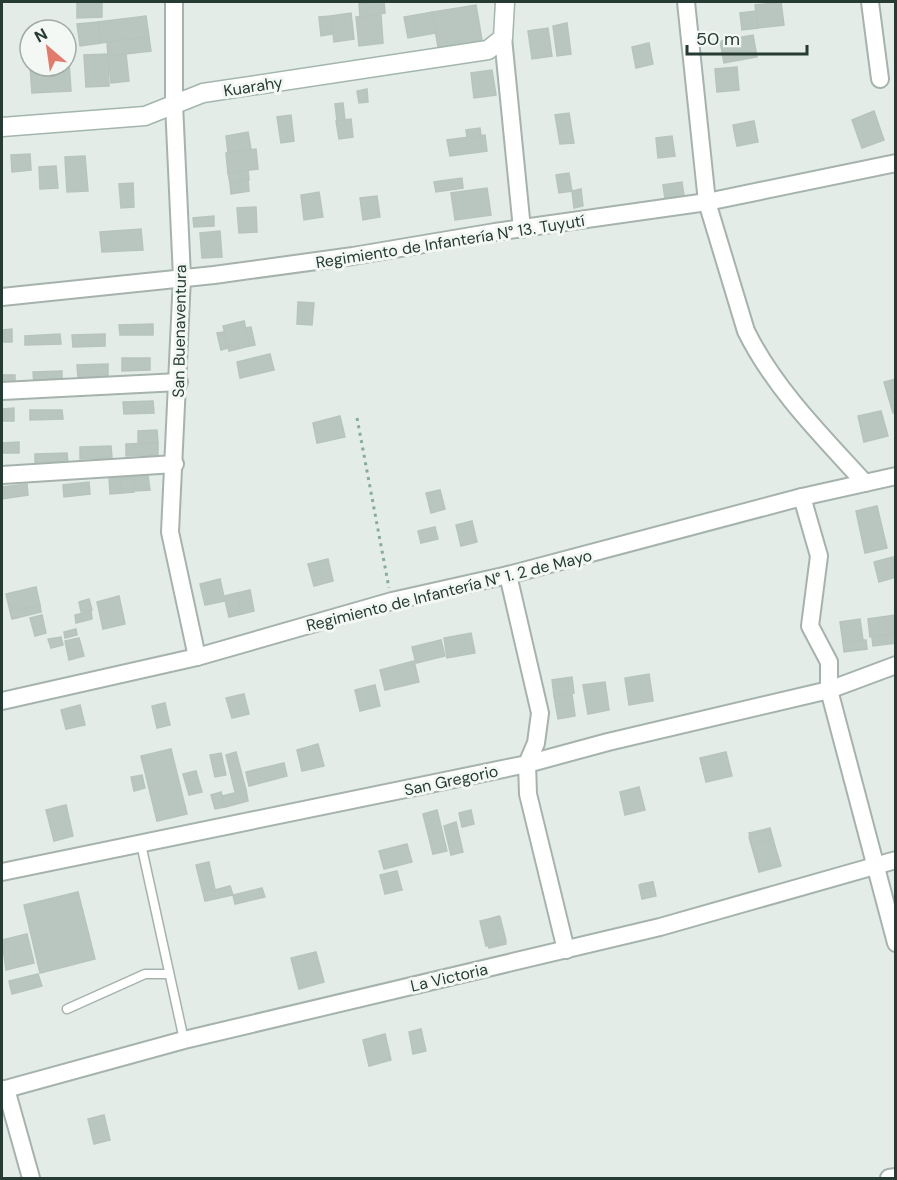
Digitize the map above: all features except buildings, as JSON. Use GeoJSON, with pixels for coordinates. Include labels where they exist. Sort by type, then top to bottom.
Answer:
{"type":"FeatureCollection","features":[{"type":"Feature","properties":{"kind":"street","name":"San Buenaventura"},"geometry":{"type":"LineString","coordinates":[[174,2],[174,104],[182,277],[179,382],[175,464],[170,495],[170,532],[197,657]]}},
{"type":"Feature","properties":{"kind":"street"},"geometry":{"type":"LineString","coordinates":[[505,2],[503,38],[522,229]]}},
{"type":"Feature","properties":{"kind":"street"},"geometry":{"type":"LineString","coordinates":[[686,2],[707,202],[746,331],[755,349],[815,429],[865,483]]}},
{"type":"Feature","properties":{"kind":"street"},"geometry":{"type":"LineString","coordinates":[[870,2],[880,79]]}},
{"type":"Feature","properties":{"kind":"street","name":"Kuarahy"},"geometry":{"type":"LineString","coordinates":[[2,126],[145,116],[203,93],[488,50],[503,38]]}},
{"type":"Feature","properties":{"kind":"street","name":"Regimiento de Infantería N° 13. Tuyutí"},"geometry":{"type":"LineString","coordinates":[[2,297],[214,275],[353,256],[707,202],[896,163]]}},
{"type":"Feature","properties":{"kind":"street"},"geometry":{"type":"LineString","coordinates":[[2,391],[179,382]]}},
{"type":"Feature","properties":{"kind":"street"},"geometry":{"type":"LineString","coordinates":[[2,475],[175,464]]}},
{"type":"Feature","properties":{"kind":"street","name":"Regimiento de Infantería N° 1. 2 de Mayo"},"geometry":{"type":"LineString","coordinates":[[2,701],[197,657],[392,601],[508,575],[802,497],[896,476]]}},
{"type":"Feature","properties":{"kind":"street"},"geometry":{"type":"LineString","coordinates":[[802,497],[819,556],[810,626],[816,641],[830,662],[829,690],[896,943]]}},
{"type":"Feature","properties":{"kind":"street"},"geometry":{"type":"LineString","coordinates":[[508,575],[540,713],[536,742],[527,764],[528,794],[566,950]]}},
{"type":"Feature","properties":{"kind":"street","name":"San Gregorio"},"geometry":{"type":"LineString","coordinates":[[2,872],[527,764],[620,739],[829,690],[896,665]]}},
{"type":"Feature","properties":{"kind":"street","name":"La Victoria"},"geometry":{"type":"LineString","coordinates":[[4,1089],[184,1040],[566,950],[896,860]]}},
{"type":"Feature","properties":{"kind":"street"},"geometry":{"type":"LineString","coordinates":[[4,1089],[32,1179]]}},
{"type":"Feature","properties":{"kind":"street"},"geometry":{"type":"LineString","coordinates":[[889,1179],[896,1177]]}},
{"type":"Feature","properties":{"kind":"lane"},"geometry":{"type":"LineString","coordinates":[[141,844],[184,1040]]}},
{"type":"Feature","properties":{"kind":"lane"},"geometry":{"type":"LineString","coordinates":[[67,1009],[145,974],[169,974]]}},
{"type":"Feature","properties":{"kind":"path"},"geometry":{"type":"LineString","coordinates":[[357,418],[392,601]]}}]}
